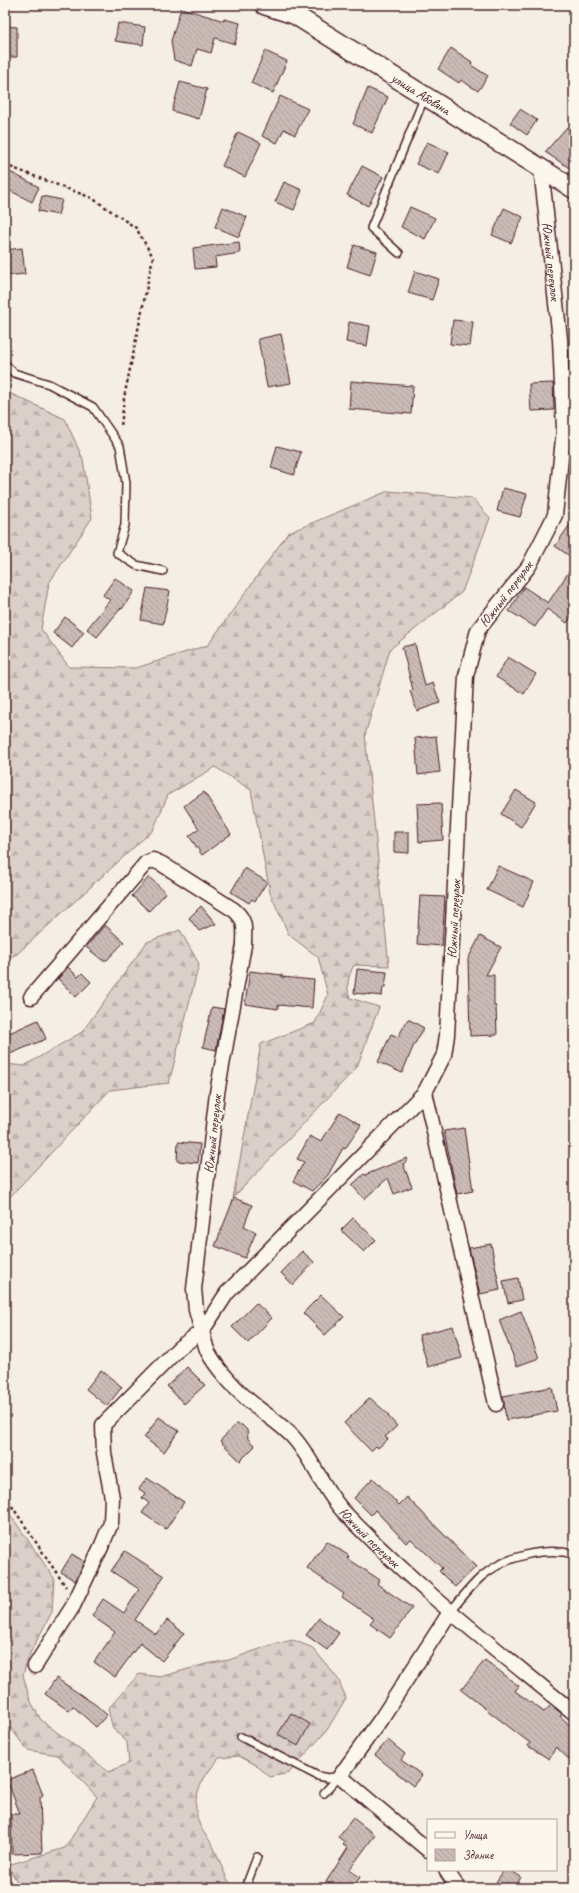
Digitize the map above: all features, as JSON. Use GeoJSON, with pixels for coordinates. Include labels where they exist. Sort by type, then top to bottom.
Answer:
{"type":"FeatureCollection","features":[{"type":"Feature","properties":{"kind":"street","name":"улица Абовяна"},"geometry":{"type":"LineString","coordinates":[[264,5],[295,15],[574,189]]}},
{"type":"Feature","properties":{"kind":"street","name":"Южный переулок"},"geometry":{"type":"LineString","coordinates":[[35,1666],[73,1606],[111,1523],[112,1498],[104,1453],[103,1425],[174,1354],[202,1331],[227,1293],[425,1092],[444,1055],[447,1035],[466,676],[478,630],[529,566],[555,515],[564,430],[560,339],[541,168]]}},
{"type":"Feature","properties":{"kind":"street","name":"Южный переулок"},"geometry":{"type":"LineString","coordinates":[[31,998],[146,863],[153,860],[162,864],[241,916],[244,924],[244,945],[217,1092],[194,1289],[196,1310],[208,1351],[226,1377],[252,1404],[278,1422],[294,1438],[342,1510],[378,1546],[450,1612],[574,1713]]}},
{"type":"Feature","properties":{"kind":"street"},"geometry":{"type":"LineString","coordinates":[[425,1092],[496,1404]]}},
{"type":"Feature","properties":{"kind":"street"},"geometry":{"type":"LineString","coordinates":[[427,1849],[340,1776],[381,1719],[450,1612]]}},
{"type":"Feature","properties":{"kind":"street"},"geometry":{"type":"LineString","coordinates":[[447,1871],[458,1888]]}},
{"type":"Feature","properties":{"kind":"lane"},"geometry":{"type":"LineString","coordinates":[[399,253],[371,228],[425,96]]}},
{"type":"Feature","properties":{"kind":"lane"},"geometry":{"type":"LineString","coordinates":[[5,364],[14,373],[49,384],[93,407],[120,446],[126,483],[125,525],[117,553],[136,565],[163,571]]}},
{"type":"Feature","properties":{"kind":"lane"},"geometry":{"type":"LineString","coordinates":[[450,1612],[482,1577],[505,1562],[532,1553],[562,1551],[574,1554]]}},
{"type":"Feature","properties":{"kind":"lane"},"geometry":{"type":"LineString","coordinates":[[241,1737],[318,1776],[328,1778],[340,1776]]}},
{"type":"Feature","properties":{"kind":"lane"},"geometry":{"type":"LineString","coordinates":[[324,1793],[340,1776]]}},
{"type":"Feature","properties":{"kind":"lane"},"geometry":{"type":"LineString","coordinates":[[248,1888],[248,1881],[257,1857]]}},
{"type":"Feature","properties":{"kind":"path"},"geometry":{"type":"LineString","coordinates":[[5,165],[92,198],[136,228],[153,257],[124,398],[120,446]]}},
{"type":"Feature","properties":{"kind":"path"},"geometry":{"type":"LineString","coordinates":[[5,1496],[65,1584],[73,1606]]}},
{"type":"Feature","properties":{"kind":"green space"},"geometry":{"type":"Polygon","coordinates":[[[5,391],[65,419],[83,459],[92,518],[49,583],[41,629],[69,667],[136,668],[208,645],[288,533],[388,491],[472,498],[490,518],[462,592],[390,649],[365,735],[389,966],[354,965],[350,973],[348,985],[350,998],[379,1007],[357,1067],[233,1198],[261,1044],[315,1023],[328,995],[318,957],[289,935],[270,893],[251,790],[215,767],[168,795],[153,830],[17,954],[5,959],[5,391]]]}},
{"type":"Feature","properties":{"kind":"green space"},"geometry":{"type":"Polygon","coordinates":[[[180,930],[199,964],[169,1083],[110,1090],[5,1202],[5,1064],[24,1066],[82,1032],[147,942],[180,930]]]}},
{"type":"Feature","properties":{"kind":"green space"},"geometry":{"type":"Polygon","coordinates":[[[5,1507],[54,1578],[52,1612],[29,1655],[23,1675],[30,1700],[41,1720],[109,1772],[129,1763],[127,1742],[113,1729],[108,1709],[139,1674],[160,1677],[206,1664],[229,1660],[271,1645],[293,1640],[313,1648],[338,1679],[346,1698],[327,1730],[289,1773],[270,1777],[256,1765],[239,1756],[219,1758],[202,1782],[196,1799],[197,1818],[201,1828],[213,1846],[233,1888],[22,1888],[18,1884],[8,1865],[65,1848],[97,1797],[58,1755],[27,1750],[5,1720],[5,1507]]]}},
{"type":"Feature","properties":{"kind":"building"},"geometry":{"type":"Polygon","coordinates":[[[181,8],[224,21],[224,19],[240,23],[235,44],[215,38],[211,53],[197,49],[192,66],[174,60],[171,41],[181,8]]]}},
{"type":"Feature","properties":{"kind":"building"},"geometry":{"type":"Polygon","coordinates":[[[118,23],[145,27],[143,45],[115,41],[118,23]]]}},
{"type":"Feature","properties":{"kind":"building"},"geometry":{"type":"Polygon","coordinates":[[[5,26],[17,27],[17,57],[5,57],[5,26]]]}},
{"type":"Feature","properties":{"kind":"building"},"geometry":{"type":"Polygon","coordinates":[[[451,48],[472,62],[471,65],[488,76],[478,91],[461,80],[459,83],[438,69],[451,48]]]}},
{"type":"Feature","properties":{"kind":"building"},"geometry":{"type":"Polygon","coordinates":[[[265,51],[287,61],[273,93],[251,83],[265,51]]]}},
{"type":"Feature","properties":{"kind":"building"},"geometry":{"type":"Polygon","coordinates":[[[180,82],[207,89],[199,119],[172,111],[180,82]]]}},
{"type":"Feature","properties":{"kind":"building"},"geometry":{"type":"Polygon","coordinates":[[[368,88],[388,97],[372,133],[353,124],[368,88]]]}},
{"type":"Feature","properties":{"kind":"building"},"geometry":{"type":"Polygon","coordinates":[[[280,96],[308,109],[295,135],[284,129],[277,143],[262,136],[280,96]]]}},
{"type":"Feature","properties":{"kind":"building"},"geometry":{"type":"Polygon","coordinates":[[[520,109],[537,120],[527,135],[510,123],[520,109]]]}},
{"type":"Feature","properties":{"kind":"building"},"geometry":{"type":"Polygon","coordinates":[[[567,127],[574,135],[574,171],[545,152],[567,127]]]}},
{"type":"Feature","properties":{"kind":"building"},"geometry":{"type":"Polygon","coordinates":[[[238,132],[261,143],[245,177],[222,166],[238,132]]]}},
{"type":"Feature","properties":{"kind":"building"},"geometry":{"type":"Polygon","coordinates":[[[427,142],[449,152],[439,174],[416,164],[427,142]]]}},
{"type":"Feature","properties":{"kind":"building"},"geometry":{"type":"Polygon","coordinates":[[[362,166],[383,177],[368,206],[347,195],[362,166]]]}},
{"type":"Feature","properties":{"kind":"building"},"geometry":{"type":"Polygon","coordinates":[[[10,172],[39,187],[32,202],[5,188],[5,181],[10,172]]]}},
{"type":"Feature","properties":{"kind":"building"},"geometry":{"type":"Polygon","coordinates":[[[284,182],[302,190],[294,210],[275,202],[284,182]]]}},
{"type":"Feature","properties":{"kind":"building"},"geometry":{"type":"Polygon","coordinates":[[[42,196],[62,200],[58,215],[38,211],[42,196]]]}},
{"type":"Feature","properties":{"kind":"building"},"geometry":{"type":"Polygon","coordinates":[[[223,207],[247,217],[239,237],[215,227],[223,207]]]}},
{"type":"Feature","properties":{"kind":"building"},"geometry":{"type":"Polygon","coordinates":[[[410,207],[435,218],[425,239],[401,227],[410,207]]]}},
{"type":"Feature","properties":{"kind":"building"},"geometry":{"type":"Polygon","coordinates":[[[504,208],[523,217],[511,243],[492,235],[504,208]]]}},
{"type":"Feature","properties":{"kind":"building"},"geometry":{"type":"Polygon","coordinates":[[[239,242],[240,253],[215,257],[216,267],[195,269],[193,248],[239,242]]]}},
{"type":"Feature","properties":{"kind":"building"},"geometry":{"type":"Polygon","coordinates":[[[354,245],[377,252],[370,275],[347,267],[354,245]]]}},
{"type":"Feature","properties":{"kind":"building"},"geometry":{"type":"Polygon","coordinates":[[[22,248],[25,274],[5,276],[5,250],[22,248]]]}},
{"type":"Feature","properties":{"kind":"building"},"geometry":{"type":"Polygon","coordinates":[[[415,271],[439,279],[432,300],[408,293],[415,271]]]}},
{"type":"Feature","properties":{"kind":"building"},"geometry":{"type":"Polygon","coordinates":[[[453,320],[473,322],[470,346],[450,344],[453,320]]]}},
{"type":"Feature","properties":{"kind":"building"},"geometry":{"type":"Polygon","coordinates":[[[349,322],[370,326],[367,346],[346,342],[349,322]]]}},
{"type":"Feature","properties":{"kind":"building"},"geometry":{"type":"Polygon","coordinates":[[[281,334],[291,383],[267,387],[258,339],[281,334]]]}},
{"type":"Feature","properties":{"kind":"building"},"geometry":{"type":"Polygon","coordinates":[[[351,381],[413,386],[411,414],[349,409],[351,381]]]}},
{"type":"Feature","properties":{"kind":"building"},"geometry":{"type":"Polygon","coordinates":[[[553,383],[554,410],[531,411],[529,384],[553,383]]]}},
{"type":"Feature","properties":{"kind":"building"},"geometry":{"type":"Polygon","coordinates":[[[277,446],[301,452],[294,475],[271,468],[277,446]]]}},
{"type":"Feature","properties":{"kind":"building"},"geometry":{"type":"Polygon","coordinates":[[[503,488],[527,494],[520,517],[497,511],[503,488]]]}},
{"type":"Feature","properties":{"kind":"building"},"geometry":{"type":"Polygon","coordinates":[[[574,519],[574,559],[555,546],[574,519]]]}},
{"type":"Feature","properties":{"kind":"building"},"geometry":{"type":"Polygon","coordinates":[[[574,564],[574,613],[567,623],[547,609],[535,627],[509,611],[524,587],[548,603],[574,564]]]}},
{"type":"Feature","properties":{"kind":"building"},"geometry":{"type":"Polygon","coordinates":[[[115,578],[134,591],[122,609],[121,608],[97,637],[87,629],[110,600],[103,595],[115,578]]]}},
{"type":"Feature","properties":{"kind":"building"},"geometry":{"type":"Polygon","coordinates":[[[147,588],[170,591],[163,624],[141,620],[147,588]]]}},
{"type":"Feature","properties":{"kind":"building"},"geometry":{"type":"Polygon","coordinates":[[[65,617],[84,632],[72,648],[53,633],[65,617]]]}},
{"type":"Feature","properties":{"kind":"building"},"geometry":{"type":"Polygon","coordinates":[[[415,644],[425,686],[433,683],[440,703],[417,711],[410,691],[413,690],[402,647],[415,644]]]}},
{"type":"Feature","properties":{"kind":"building"},"geometry":{"type":"Polygon","coordinates":[[[508,657],[536,674],[524,694],[496,677],[508,657]]]}},
{"type":"Feature","properties":{"kind":"building"},"geometry":{"type":"Polygon","coordinates":[[[436,736],[440,772],[418,775],[415,738],[436,736]]]}},
{"type":"Feature","properties":{"kind":"building"},"geometry":{"type":"Polygon","coordinates":[[[516,790],[536,802],[521,827],[501,814],[516,790]]]}},
{"type":"Feature","properties":{"kind":"building"},"geometry":{"type":"Polygon","coordinates":[[[204,792],[231,834],[202,855],[189,836],[199,829],[184,806],[204,792]]]}},
{"type":"Feature","properties":{"kind":"building"},"geometry":{"type":"Polygon","coordinates":[[[441,803],[443,840],[419,842],[417,804],[441,803]]]}},
{"type":"Feature","properties":{"kind":"building"},"geometry":{"type":"Polygon","coordinates":[[[394,832],[409,832],[409,853],[394,852],[394,832]]]}},
{"type":"Feature","properties":{"kind":"building"},"geometry":{"type":"Polygon","coordinates":[[[498,866],[534,882],[523,907],[487,890],[498,866]]]}},
{"type":"Feature","properties":{"kind":"building"},"geometry":{"type":"Polygon","coordinates":[[[245,868],[267,882],[255,901],[252,899],[249,903],[231,892],[245,868]]]}},
{"type":"Feature","properties":{"kind":"building"},"geometry":{"type":"Polygon","coordinates":[[[149,877],[166,893],[149,911],[132,896],[149,877]]]}},
{"type":"Feature","properties":{"kind":"building"},"geometry":{"type":"Polygon","coordinates":[[[420,896],[445,897],[442,946],[417,944],[420,896]]]}},
{"type":"Feature","properties":{"kind":"building"},"geometry":{"type":"Polygon","coordinates":[[[201,906],[216,924],[199,931],[189,918],[201,906]]]}},
{"type":"Feature","properties":{"kind":"building"},"geometry":{"type":"Polygon","coordinates":[[[105,925],[124,942],[107,960],[102,960],[86,947],[105,925]]]}},
{"type":"Feature","properties":{"kind":"building"},"geometry":{"type":"Polygon","coordinates":[[[480,936],[501,947],[486,975],[494,975],[494,1006],[496,1006],[497,1035],[470,1036],[468,959],[480,936]]]}},
{"type":"Feature","properties":{"kind":"building"},"geometry":{"type":"Polygon","coordinates":[[[68,967],[78,977],[82,973],[91,982],[76,997],[58,979],[68,967]]]}},
{"type":"Feature","properties":{"kind":"building"},"geometry":{"type":"Polygon","coordinates":[[[357,969],[387,972],[382,996],[354,993],[357,969]]]}},
{"type":"Feature","properties":{"kind":"building"},"geometry":{"type":"Polygon","coordinates":[[[250,971],[282,975],[282,977],[314,980],[312,1008],[278,1005],[278,1009],[245,1004],[250,971]]]}},
{"type":"Feature","properties":{"kind":"building"},"geometry":{"type":"Polygon","coordinates":[[[212,1007],[224,1009],[216,1050],[203,1047],[212,1007]]]}},
{"type":"Feature","properties":{"kind":"building"},"geometry":{"type":"Polygon","coordinates":[[[408,1019],[424,1028],[414,1045],[402,1073],[378,1062],[391,1034],[398,1037],[408,1019]]]}},
{"type":"Feature","properties":{"kind":"building"},"geometry":{"type":"Polygon","coordinates":[[[38,1020],[46,1039],[5,1056],[5,1035],[38,1020]]]}},
{"type":"Feature","properties":{"kind":"building"},"geometry":{"type":"Polygon","coordinates":[[[340,1112],[361,1125],[345,1149],[343,1148],[328,1175],[312,1191],[293,1181],[304,1162],[297,1159],[310,1136],[321,1142],[340,1112]]]}},
{"type":"Feature","properties":{"kind":"building"},"geometry":{"type":"Polygon","coordinates":[[[464,1128],[473,1191],[457,1194],[444,1131],[464,1128]]]}},
{"type":"Feature","properties":{"kind":"building"},"geometry":{"type":"Polygon","coordinates":[[[178,1142],[200,1144],[198,1163],[177,1161],[178,1142]]]}},
{"type":"Feature","properties":{"kind":"building"},"geometry":{"type":"Polygon","coordinates":[[[407,1158],[408,1160],[403,1164],[412,1187],[394,1194],[388,1178],[364,1199],[352,1185],[364,1174],[365,1175],[407,1158]]]}},
{"type":"Feature","properties":{"kind":"building"},"geometry":{"type":"Polygon","coordinates":[[[234,1198],[252,1205],[244,1226],[256,1232],[245,1258],[215,1246],[234,1198]]]}},
{"type":"Feature","properties":{"kind":"building"},"geometry":{"type":"Polygon","coordinates":[[[353,1218],[376,1240],[364,1252],[341,1230],[353,1218]]]}},
{"type":"Feature","properties":{"kind":"building"},"geometry":{"type":"Polygon","coordinates":[[[491,1244],[500,1290],[480,1294],[469,1248],[491,1244]]]}},
{"type":"Feature","properties":{"kind":"building"},"geometry":{"type":"Polygon","coordinates":[[[302,1251],[314,1262],[293,1285],[281,1273],[302,1251]]]}},
{"type":"Feature","properties":{"kind":"building"},"geometry":{"type":"Polygon","coordinates":[[[518,1278],[522,1300],[508,1303],[503,1281],[518,1278]]]}},
{"type":"Feature","properties":{"kind":"building"},"geometry":{"type":"Polygon","coordinates":[[[321,1295],[344,1317],[325,1335],[303,1313],[321,1295]]]}},
{"type":"Feature","properties":{"kind":"building"},"geometry":{"type":"Polygon","coordinates":[[[256,1303],[272,1318],[248,1343],[232,1327],[256,1303]]]}},
{"type":"Feature","properties":{"kind":"building"},"geometry":{"type":"Polygon","coordinates":[[[521,1311],[539,1358],[517,1366],[499,1320],[521,1311]]]}},
{"type":"Feature","properties":{"kind":"building"},"geometry":{"type":"Polygon","coordinates":[[[453,1326],[462,1358],[428,1367],[419,1335],[453,1326]]]}},
{"type":"Feature","properties":{"kind":"building"},"geometry":{"type":"Polygon","coordinates":[[[187,1367],[205,1385],[184,1404],[167,1386],[187,1367]]]}},
{"type":"Feature","properties":{"kind":"building"},"geometry":{"type":"Polygon","coordinates":[[[101,1370],[122,1387],[107,1406],[86,1389],[101,1370]]]}},
{"type":"Feature","properties":{"kind":"building"},"geometry":{"type":"Polygon","coordinates":[[[552,1387],[557,1411],[506,1420],[503,1396],[552,1387]]]}},
{"type":"Feature","properties":{"kind":"building"},"geometry":{"type":"Polygon","coordinates":[[[370,1398],[389,1415],[388,1416],[397,1426],[385,1437],[388,1439],[378,1448],[376,1446],[371,1451],[344,1423],[370,1398]]]}},
{"type":"Feature","properties":{"kind":"building"},"geometry":{"type":"Polygon","coordinates":[[[159,1417],[179,1431],[164,1452],[144,1438],[159,1417]]]}},
{"type":"Feature","properties":{"kind":"building"},"geometry":{"type":"Polygon","coordinates":[[[236,1424],[242,1425],[247,1430],[248,1439],[255,1446],[240,1461],[220,1441],[236,1424]]]}},
{"type":"Feature","properties":{"kind":"building"},"geometry":{"type":"Polygon","coordinates":[[[147,1478],[184,1502],[166,1529],[142,1513],[149,1503],[142,1498],[145,1493],[139,1489],[147,1478]]]}},
{"type":"Feature","properties":{"kind":"building"},"geometry":{"type":"Polygon","coordinates":[[[373,1478],[399,1505],[407,1497],[476,1567],[455,1587],[439,1571],[442,1568],[411,1539],[406,1543],[375,1510],[371,1515],[354,1498],[373,1478]]]}},
{"type":"Feature","properties":{"kind":"building"},"geometry":{"type":"Polygon","coordinates":[[[327,1541],[349,1556],[347,1558],[380,1580],[377,1584],[412,1608],[390,1638],[370,1624],[374,1619],[342,1597],[344,1594],[307,1568],[327,1541]]]}},
{"type":"Feature","properties":{"kind":"building"},"geometry":{"type":"Polygon","coordinates":[[[125,1551],[164,1576],[135,1620],[156,1634],[167,1620],[184,1633],[162,1661],[140,1643],[115,1677],[94,1662],[115,1632],[92,1616],[103,1599],[124,1613],[139,1589],[111,1571],[125,1551]]]}},
{"type":"Feature","properties":{"kind":"building"},"geometry":{"type":"Polygon","coordinates":[[[72,1554],[85,1562],[75,1581],[61,1572],[72,1554]]]}},
{"type":"Feature","properties":{"kind":"building"},"geometry":{"type":"Polygon","coordinates":[[[319,1618],[339,1633],[327,1650],[306,1635],[319,1618]]]}},
{"type":"Feature","properties":{"kind":"building"},"geometry":{"type":"Polygon","coordinates":[[[485,1660],[519,1686],[515,1691],[544,1712],[551,1705],[562,1714],[560,1716],[574,1729],[574,1764],[556,1747],[549,1759],[528,1746],[530,1743],[461,1690],[485,1660]]]}},
{"type":"Feature","properties":{"kind":"building"},"geometry":{"type":"Polygon","coordinates":[[[56,1678],[96,1705],[107,1715],[96,1727],[73,1706],[69,1711],[45,1694],[56,1678]]]}},
{"type":"Feature","properties":{"kind":"building"},"geometry":{"type":"Polygon","coordinates":[[[291,1713],[310,1724],[298,1746],[278,1734],[291,1713]]]}},
{"type":"Feature","properties":{"kind":"building"},"geometry":{"type":"Polygon","coordinates":[[[388,1740],[405,1754],[401,1760],[422,1775],[413,1786],[375,1755],[388,1740]]]}},
{"type":"Feature","properties":{"kind":"building"},"geometry":{"type":"Polygon","coordinates":[[[33,1770],[43,1795],[40,1797],[42,1853],[12,1854],[11,1814],[20,1814],[7,1780],[33,1770]]]}},
{"type":"Feature","properties":{"kind":"building"},"geometry":{"type":"Polygon","coordinates":[[[353,1818],[375,1835],[349,1870],[360,1877],[353,1888],[345,1888],[338,1884],[335,1888],[322,1888],[348,1848],[343,1845],[345,1842],[338,1837],[353,1818]]]}},
{"type":"Feature","properties":{"kind":"building"},"geometry":{"type":"Polygon","coordinates":[[[503,1871],[512,1871],[521,1877],[515,1888],[506,1888],[496,1882],[503,1871]]]}}]}
